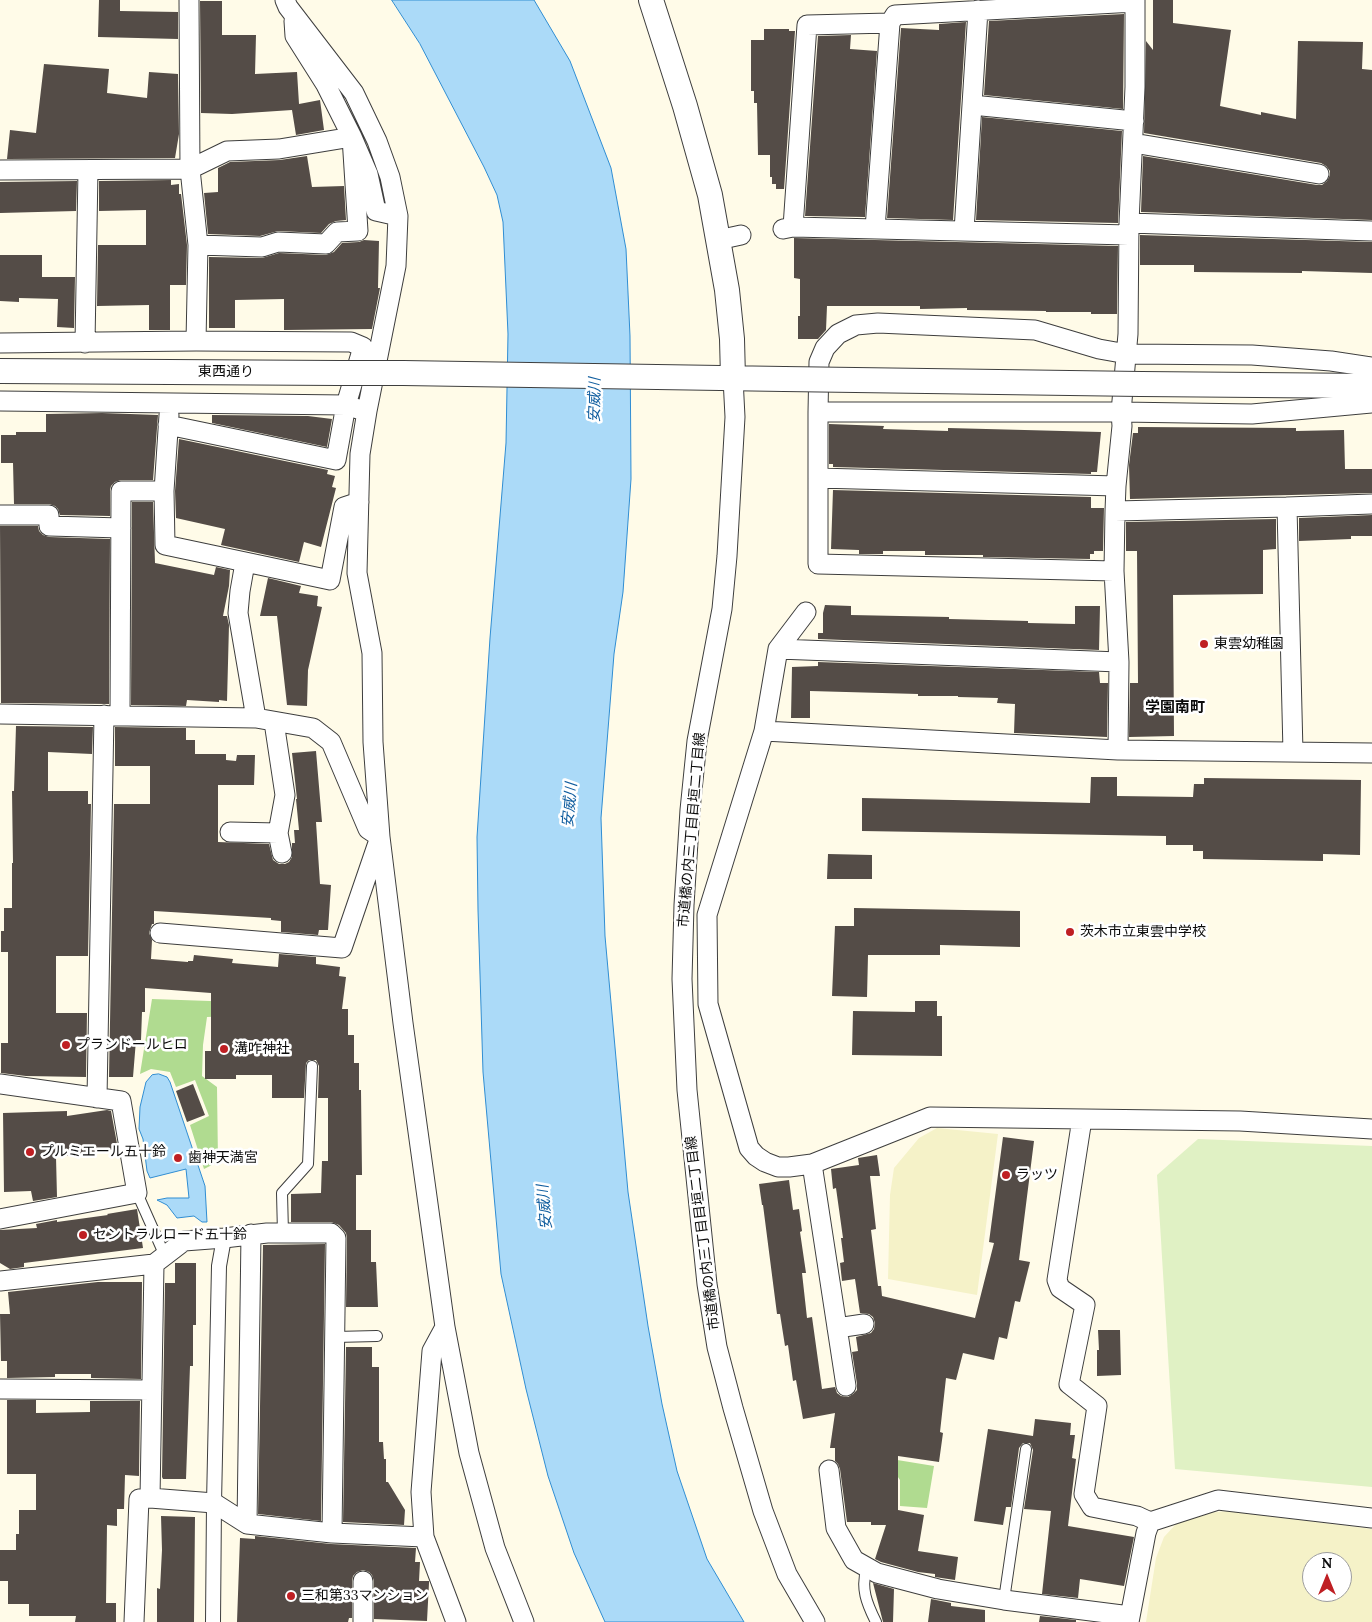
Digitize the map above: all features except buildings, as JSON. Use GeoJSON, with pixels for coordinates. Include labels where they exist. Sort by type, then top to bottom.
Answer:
{"type":"FeatureCollection","features":[{"type":"Feature","properties":{"kind":"street"},"geometry":{"type":"LineString","coordinates":[[189,0],[190,169],[198,245],[196,341]]}},
{"type":"Feature","properties":{"kind":"street","name":"市道橋の内三丁目目垣二丁目線"},"geometry":{"type":"LineString","coordinates":[[652,0],[688,115],[710,195],[727,290],[732,338],[722,378],[735,417],[722,609],[697,741],[690,810],[684,905],[682,979],[687,1090],[707,1284],[717,1348],[762,1511],[787,1574],[815,1622]]}},
{"type":"Feature","properties":{"kind":"street"},"geometry":{"type":"LineString","coordinates":[[874,229],[890,23],[895,14],[1135,1],[1134,121],[1129,229],[1127,354],[1121,412],[1122,426],[1115,511],[1114,571],[1119,662],[1118,750]]}},
{"type":"Feature","properties":{"kind":"street"},"geometry":{"type":"LineString","coordinates":[[289,6],[295,36],[326,85],[368,174],[376,211],[398,216]]}},
{"type":"Feature","properties":{"kind":"street"},"geometry":{"type":"LineString","coordinates":[[289,6],[354,93],[376,141],[390,178],[398,216],[396,266],[360,454],[357,573],[372,653],[373,742],[380,837],[403,1024],[445,1327],[469,1453],[495,1548],[524,1622]]}},
{"type":"Feature","properties":{"kind":"street"},"geometry":{"type":"LineString","coordinates":[[964,231],[978,10]]}},
{"type":"Feature","properties":{"kind":"street"},"geometry":{"type":"LineString","coordinates":[[890,23],[807,25],[788,228],[964,231],[1129,229],[1372,230]]}},
{"type":"Feature","properties":{"kind":"street"},"geometry":{"type":"LineString","coordinates":[[972,105],[1134,121]]}},
{"type":"Feature","properties":{"kind":"street"},"geometry":{"type":"LineString","coordinates":[[0,170],[190,169],[227,151],[279,149],[352,137]]}},
{"type":"Feature","properties":{"kind":"street"},"geometry":{"type":"LineString","coordinates":[[198,245],[262,247],[278,242],[326,244],[337,232],[358,231],[352,137]]}},
{"type":"Feature","properties":{"kind":"street"},"geometry":{"type":"LineString","coordinates":[[1133,143],[1319,174]]}},
{"type":"Feature","properties":{"kind":"street"},"geometry":{"type":"LineString","coordinates":[[85,343],[88,170]]}},
{"type":"Feature","properties":{"kind":"street"},"geometry":{"type":"LineString","coordinates":[[718,240],[741,235]]}},
{"type":"Feature","properties":{"kind":"street"},"geometry":{"type":"LineString","coordinates":[[1114,571],[818,564],[818,362],[825,348],[838,334],[856,325],[878,323],[1035,330],[1099,349],[1127,354],[1252,355],[1331,361],[1372,367]]}},
{"type":"Feature","properties":{"kind":"street"},"geometry":{"type":"LineString","coordinates":[[0,343],[351,342],[363,347],[346,405],[336,460],[168,426]]}},
{"type":"Feature","properties":{"kind":"street","name":"東西通り"},"geometry":{"type":"LineString","coordinates":[[0,371],[452,373],[1372,386]]}},
{"type":"Feature","properties":{"kind":"street"},"geometry":{"type":"LineString","coordinates":[[0,401],[346,405],[367,411]]}},
{"type":"Feature","properties":{"kind":"street"},"geometry":{"type":"LineString","coordinates":[[170,403],[164,491],[165,545],[330,580],[344,507],[359,502]]}},
{"type":"Feature","properties":{"kind":"street"},"geometry":{"type":"LineString","coordinates":[[818,412],[1252,414],[1372,403]]}},
{"type":"Feature","properties":{"kind":"street"},"geometry":{"type":"LineString","coordinates":[[818,478],[1116,486]]}},
{"type":"Feature","properties":{"kind":"street"},"geometry":{"type":"LineString","coordinates":[[97,1098],[121,491],[164,491]]}},
{"type":"Feature","properties":{"kind":"street"},"geometry":{"type":"LineString","coordinates":[[1115,511],[1372,504]]}},
{"type":"Feature","properties":{"kind":"street"},"geometry":{"type":"LineString","coordinates":[[1287,506],[1292,752]]}},
{"type":"Feature","properties":{"kind":"street"},"geometry":{"type":"LineString","coordinates":[[0,515],[48,515],[49,526],[120,528]]}},
{"type":"Feature","properties":{"kind":"street"},"geometry":{"type":"LineString","coordinates":[[245,563],[238,613],[256,718]]}},
{"type":"Feature","properties":{"kind":"street"},"geometry":{"type":"LineString","coordinates":[[806,612],[778,649],[764,731],[708,915],[708,1004],[749,1148],[756,1156],[778,1167],[812,1164],[930,1117],[1240,1121],[1372,1129]]}},
{"type":"Feature","properties":{"kind":"street"},"geometry":{"type":"LineString","coordinates":[[778,649],[1119,662]]}},
{"type":"Feature","properties":{"kind":"street"},"geometry":{"type":"LineString","coordinates":[[0,714],[256,718],[313,728],[331,742],[368,829],[380,837]]}},
{"type":"Feature","properties":{"kind":"street"},"geometry":{"type":"LineString","coordinates":[[274,722],[285,795],[278,832],[282,854]]}},
{"type":"Feature","properties":{"kind":"street"},"geometry":{"type":"LineString","coordinates":[[764,731],[1118,750],[1372,753]]}},
{"type":"Feature","properties":{"kind":"street"},"geometry":{"type":"LineString","coordinates":[[230,832],[278,832]]}},
{"type":"Feature","properties":{"kind":"street"},"geometry":{"type":"LineString","coordinates":[[160,933],[342,948],[380,837]]}},
{"type":"Feature","properties":{"kind":"street"},"geometry":{"type":"LineString","coordinates":[[683,952],[707,953]]}},
{"type":"Feature","properties":{"kind":"street"},"geometry":{"type":"LineString","coordinates":[[0,1084],[121,1101],[137,1193],[0,1219]]}},
{"type":"Feature","properties":{"kind":"street"},"geometry":{"type":"LineString","coordinates":[[1082,1119],[1057,1280],[1060,1288],[1086,1305],[1069,1384],[1097,1406],[1084,1494],[1092,1507],[1137,1516],[1150,1522],[1218,1500],[1372,1518]]}},
{"type":"Feature","properties":{"kind":"street"},"geometry":{"type":"LineString","coordinates":[[812,1164],[846,1386]]}},
{"type":"Feature","properties":{"kind":"street"},"geometry":{"type":"LineString","coordinates":[[0,1281],[160,1260],[184,1241],[251,1234],[331,1233],[336,1238],[332,1533]]}},
{"type":"Feature","properties":{"kind":"street"},"geometry":{"type":"LineString","coordinates":[[247,1524],[251,1234]]}},
{"type":"Feature","properties":{"kind":"street"},"geometry":{"type":"LineString","coordinates":[[213,1622],[219,1266],[224,1238]]}},
{"type":"Feature","properties":{"kind":"street"},"geometry":{"type":"LineString","coordinates":[[150,1498],[152,1390],[160,1260]]}},
{"type":"Feature","properties":{"kind":"street"},"geometry":{"type":"LineString","coordinates":[[837,1328],[864,1324]]}},
{"type":"Feature","properties":{"kind":"street"},"geometry":{"type":"LineString","coordinates":[[445,1327],[432,1351],[421,1492],[424,1537],[456,1622]]}},
{"type":"Feature","properties":{"kind":"street"},"geometry":{"type":"LineString","coordinates":[[0,1390],[152,1390]]}},
{"type":"Feature","properties":{"kind":"street"},"geometry":{"type":"LineString","coordinates":[[829,1470],[836,1528],[854,1560],[877,1573],[938,1589],[1004,1600],[1130,1619],[1146,1533],[1150,1522]]}},
{"type":"Feature","properties":{"kind":"street"},"geometry":{"type":"LineString","coordinates":[[134,1622],[139,1499],[150,1498],[214,1504],[247,1524],[332,1533],[424,1537]]}},
{"type":"Feature","properties":{"kind":"street"},"geometry":{"type":"LineString","coordinates":[[363,1581],[363,1622]]}},
{"type":"Feature","properties":{"kind":"lane"},"geometry":{"type":"LineString","coordinates":[[283,1233],[282,1193],[308,1164],[312,1066]]}},
{"type":"Feature","properties":{"kind":"lane"},"geometry":{"type":"LineString","coordinates":[[137,1193],[160,1260]]}},
{"type":"Feature","properties":{"kind":"lane"},"geometry":{"type":"LineString","coordinates":[[335,1337],[377,1336]]}},
{"type":"Feature","properties":{"kind":"lane"},"geometry":{"type":"LineString","coordinates":[[1004,1600],[1026,1449]]}},
{"type":"Feature","properties":{"kind":"lane"},"geometry":{"type":"LineString","coordinates":[[866,1568],[864,1584],[867,1604],[876,1622]]}},
{"type":"Feature","properties":{"kind":"shaded area"},"geometry":{"type":"Polygon","coordinates":[[[937,1128],[998,1134],[977,1295],[888,1279],[890,1195],[894,1168],[919,1138],[937,1128]]]}},
{"type":"Feature","properties":{"kind":"shaded area"},"geometry":{"type":"Polygon","coordinates":[[[1228,1511],[1372,1529],[1372,1622],[1146,1622],[1156,1558],[1164,1537],[1176,1524],[1196,1514],[1228,1511]]]}},
{"type":"Feature","properties":{"kind":"green space"},"geometry":{"type":"Polygon","coordinates":[[[152,999],[296,1004],[265,1015],[207,1017],[203,1045],[202,1076],[217,1087],[218,1162],[204,1169],[190,1125],[209,1116],[195,1080],[176,1087],[170,1072],[151,1069],[140,1074],[152,999]]]}},
{"type":"Feature","properties":{"kind":"green space"},"geometry":{"type":"Polygon","coordinates":[[[1198,1139],[1372,1146],[1372,1487],[1175,1469],[1157,1175],[1198,1139]]]}},
{"type":"Feature","properties":{"kind":"green space"},"geometry":{"type":"Polygon","coordinates":[[[885,1458],[934,1466],[927,1508],[900,1506],[900,1480],[885,1458]]]}},
{"type":"Feature","properties":{"kind":"water","name":"安威川"},"geometry":{"type":"Polygon","coordinates":[[[392,0],[534,0],[570,61],[611,168],[626,249],[630,336],[631,479],[623,592],[614,654],[601,818],[605,936],[628,1192],[648,1326],[662,1404],[677,1471],[707,1559],[744,1622],[605,1622],[574,1553],[548,1476],[526,1389],[501,1274],[483,1072],[477,837],[490,638],[506,443],[508,334],[503,222],[497,195],[484,167],[420,44],[392,0]]]}},
{"type":"Feature","properties":{"kind":"water"},"geometry":{"type":"Polygon","coordinates":[[[159,1074],[167,1077],[170,1082],[205,1186],[207,1222],[202,1222],[194,1216],[177,1218],[167,1205],[157,1200],[189,1198],[186,1169],[150,1178],[147,1171],[143,1139],[139,1129],[140,1107],[146,1082],[152,1075],[159,1074]]]}},
{"type":"Feature","properties":{"kind":"place","name":"東雲幼稚園"},"geometry":{"type":"Point","coordinates":[1204,644]}},
{"type":"Feature","properties":{"kind":"place","name":"茨木市立東雲中学校"},"geometry":{"type":"Point","coordinates":[1070,932]}},
{"type":"Feature","properties":{"kind":"place","name":"プランドールヒロ"},"geometry":{"type":"Point","coordinates":[66,1045]}},
{"type":"Feature","properties":{"kind":"place","name":"溝咋神社"},"geometry":{"type":"Point","coordinates":[224,1049]}},
{"type":"Feature","properties":{"kind":"place","name":"プルミエール五十鈴"},"geometry":{"type":"Point","coordinates":[30,1152]}},
{"type":"Feature","properties":{"kind":"place","name":"歯神天満宮"},"geometry":{"type":"Point","coordinates":[178,1158]}},
{"type":"Feature","properties":{"kind":"place","name":"ラッツ"},"geometry":{"type":"Point","coordinates":[1006,1175]}},
{"type":"Feature","properties":{"kind":"place","name":"セントラルロード五十鈴"},"geometry":{"type":"Point","coordinates":[83,1235]}},
{"type":"Feature","properties":{"kind":"place","name":"三和第33マンション"},"geometry":{"type":"Point","coordinates":[291,1596]}},
{"type":"Feature","properties":{"kind":"district","name":"学園南町"},"geometry":{"type":"Point","coordinates":[1175,708]}}]}
